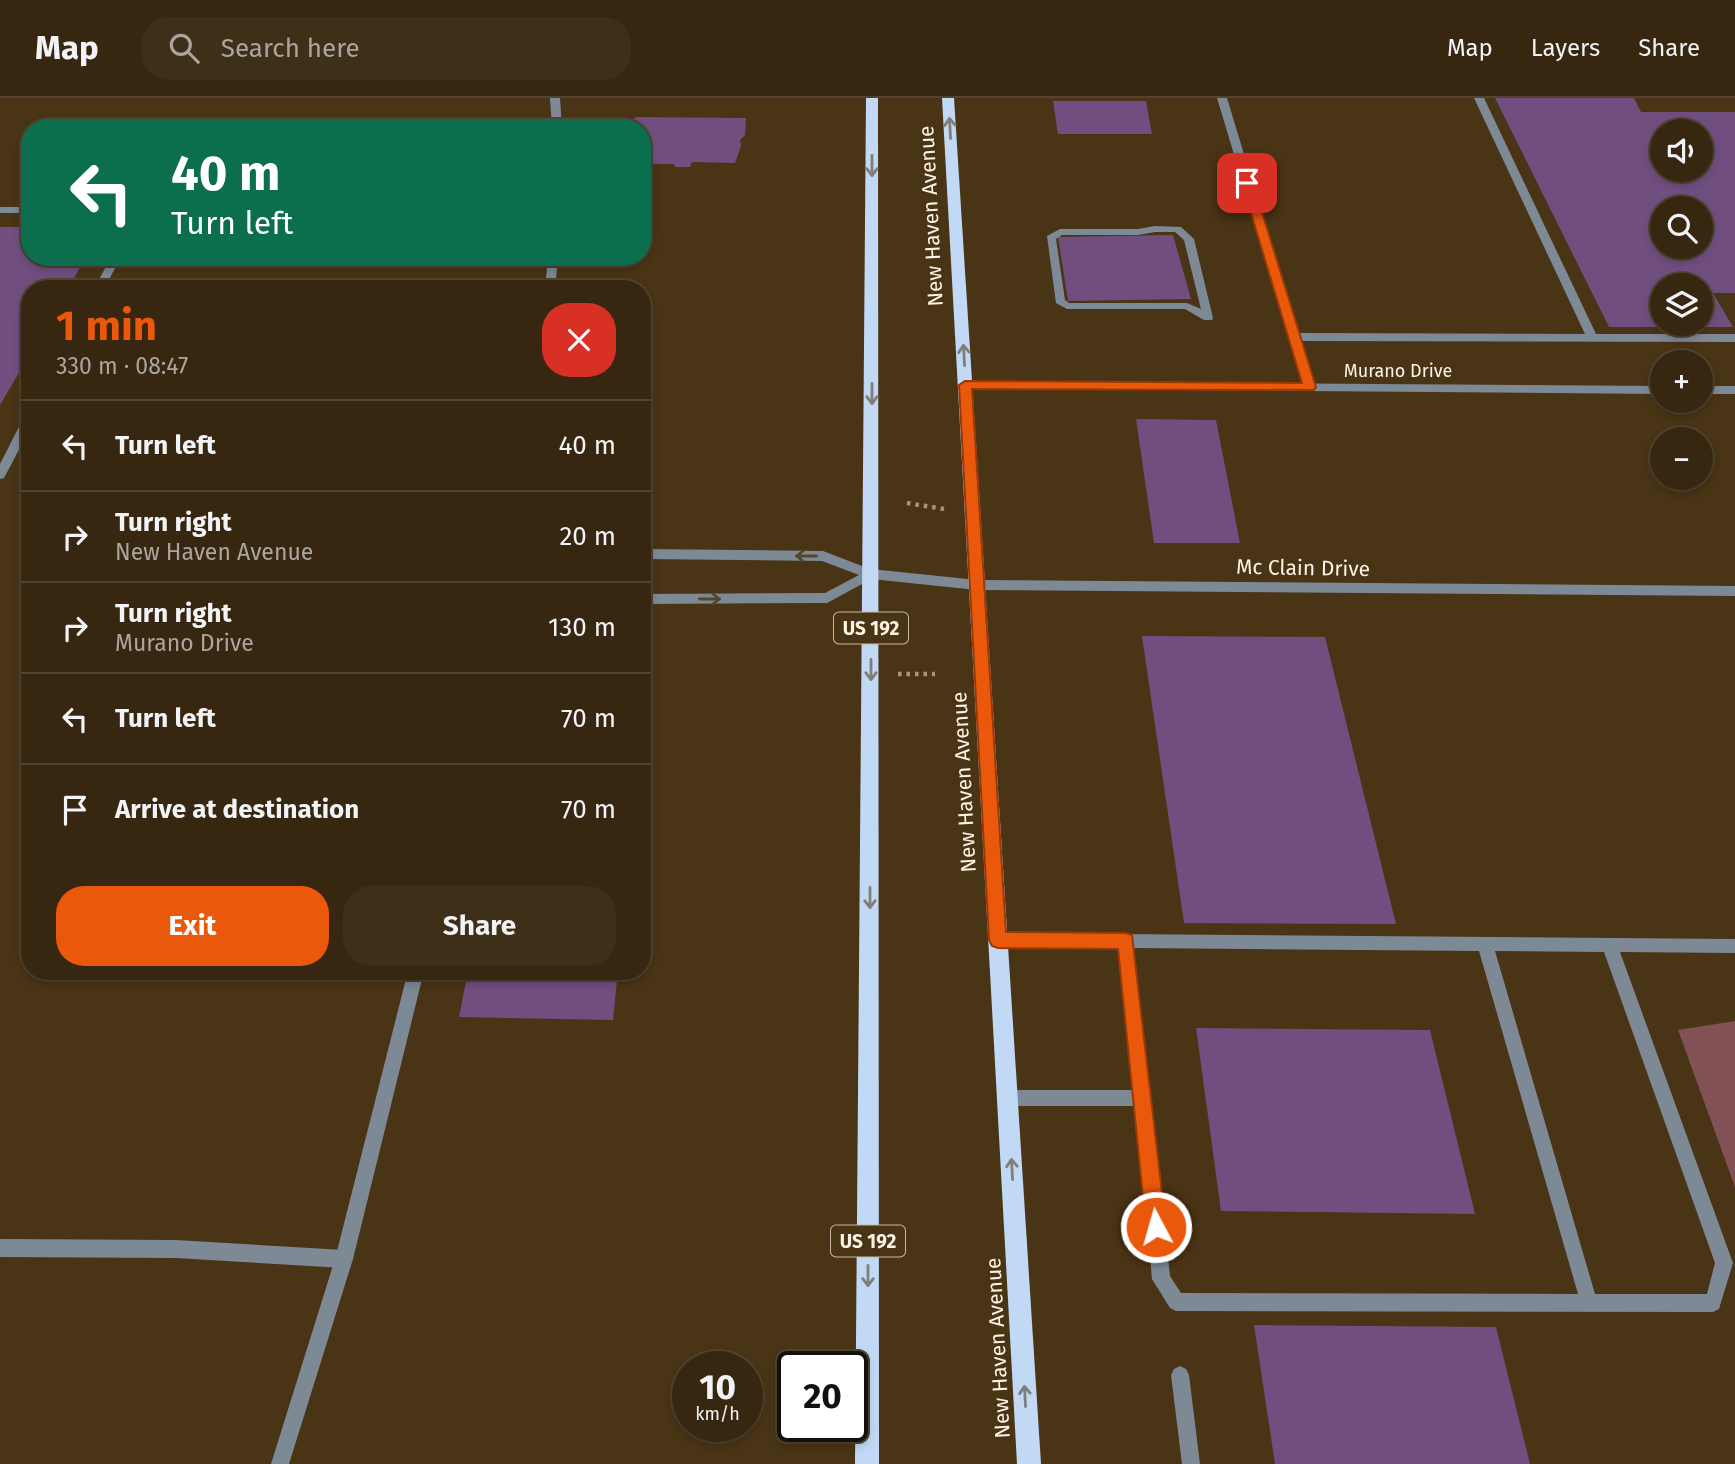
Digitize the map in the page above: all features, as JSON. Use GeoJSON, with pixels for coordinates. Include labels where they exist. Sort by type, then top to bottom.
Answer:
{"type":"FeatureCollection","features":[{"type":"Feature","properties":{"kind":"main road","name":"US 192"},"geometry":{"type":"LineString","coordinates":[[867,1464],[872,98]]}},
{"type":"Feature","properties":{"kind":"main road","name":"New Haven Avenue"},"geometry":{"type":"LineString","coordinates":[[948,98],[1029,1464]]}},
{"type":"Feature","properties":{"kind":"street"},"geometry":{"type":"LineString","coordinates":[[555,98],[556,119]]}},
{"type":"Feature","properties":{"kind":"street"},"geometry":{"type":"LineString","coordinates":[[1222,98],[1309,387]]}},
{"type":"Feature","properties":{"kind":"street"},"geometry":{"type":"LineString","coordinates":[[1479,98],[1591,338]]}},
{"type":"Feature","properties":{"kind":"street"},"geometry":{"type":"LineString","coordinates":[[0,210],[21,210]]}},
{"type":"Feature","properties":{"kind":"street"},"geometry":{"type":"LineString","coordinates":[[1177,229],[1189,239],[1208,318],[1187,306],[1067,306],[1060,301],[1051,238],[1060,232],[1177,229]]}},
{"type":"Feature","properties":{"kind":"street"},"geometry":{"type":"LineString","coordinates":[[1294,337],[1735,338]]}},
{"type":"Feature","properties":{"kind":"street","name":"Murano Drive"},"geometry":{"type":"LineString","coordinates":[[965,385],[1650,390]]}},
{"type":"Feature","properties":{"kind":"street"},"geometry":{"type":"LineString","coordinates":[[1713,390],[1735,390]]}},
{"type":"Feature","properties":{"kind":"street"},"geometry":{"type":"LineString","coordinates":[[0,475],[21,434]]}},
{"type":"Feature","properties":{"kind":"street","name":"Mc Clain Drive"},"geometry":{"type":"LineString","coordinates":[[651,554],[823,556],[871,574],[977,585],[1735,591]]}},
{"type":"Feature","properties":{"kind":"street"},"geometry":{"type":"LineString","coordinates":[[651,599],[827,598],[871,574]]}},
{"type":"Feature","properties":{"kind":"street"},"geometry":{"type":"LineString","coordinates":[[998,940],[1735,946]]}},
{"type":"Feature","properties":{"kind":"street"},"geometry":{"type":"LineString","coordinates":[[1126,941],[1161,1279],[1176,1303],[1713,1303],[1724,1263],[1609,944]]}},
{"type":"Feature","properties":{"kind":"street"},"geometry":{"type":"LineString","coordinates":[[1485,944],[1589,1303]]}},
{"type":"Feature","properties":{"kind":"street"},"geometry":{"type":"LineString","coordinates":[[279,1464],[344,1259],[414,980]]}},
{"type":"Feature","properties":{"kind":"street"},"geometry":{"type":"LineString","coordinates":[[1007,1098],[1143,1098]]}},
{"type":"Feature","properties":{"kind":"street"},"geometry":{"type":"LineString","coordinates":[[0,1248],[176,1249],[344,1259]]}},
{"type":"Feature","properties":{"kind":"street"},"geometry":{"type":"LineString","coordinates":[[1180,1375],[1191,1464]]}},
{"type":"Feature","properties":{"kind":"path"},"geometry":{"type":"LineString","coordinates":[[907,503],[945,509]]}},
{"type":"Feature","properties":{"kind":"path"},"geometry":{"type":"LineString","coordinates":[[889,674],[935,674]]}},
{"type":"Feature","properties":{"kind":"shaded area"},"geometry":{"type":"Polygon","coordinates":[[[1735,1021],[1735,1187],[1678,1030],[1735,1021]]]}},
{"type":"Feature","properties":{"kind":"building"},"geometry":{"type":"Polygon","coordinates":[[[1495,98],[1634,98],[1641,112],[1735,112],[1735,293],[1713,293],[1713,273],[1650,273],[1650,327],[1609,327],[1495,98]]]}},
{"type":"Feature","properties":{"kind":"building"},"geometry":{"type":"Polygon","coordinates":[[[1053,101],[1146,101],[1152,134],[1058,134],[1053,101]]]}},
{"type":"Feature","properties":{"kind":"building"},"geometry":{"type":"Polygon","coordinates":[[[746,118],[745,135],[740,140],[741,146],[735,163],[692,162],[690,167],[651,164],[651,119],[635,119],[746,118]]]}},
{"type":"Feature","properties":{"kind":"building"},"geometry":{"type":"Polygon","coordinates":[[[0,227],[21,227],[21,266],[81,266],[73,280],[21,280],[21,369],[0,405],[0,227]]]}},
{"type":"Feature","properties":{"kind":"building"},"geometry":{"type":"Polygon","coordinates":[[[1173,235],[1191,299],[1068,301],[1058,237],[1173,235]]]}},
{"type":"Feature","properties":{"kind":"building"},"geometry":{"type":"Polygon","coordinates":[[[1713,293],[1733,327],[1713,327],[1713,293]]]}},
{"type":"Feature","properties":{"kind":"building"},"geometry":{"type":"Polygon","coordinates":[[[1136,419],[1216,420],[1240,543],[1154,543],[1136,419]]]}},
{"type":"Feature","properties":{"kind":"building"},"geometry":{"type":"Polygon","coordinates":[[[1142,636],[1325,637],[1396,924],[1184,923],[1142,636]]]}},
{"type":"Feature","properties":{"kind":"building"},"geometry":{"type":"Polygon","coordinates":[[[466,980],[617,980],[613,1020],[459,1017],[466,980]]]}},
{"type":"Feature","properties":{"kind":"building"},"geometry":{"type":"Polygon","coordinates":[[[1196,1028],[1430,1030],[1475,1214],[1221,1211],[1196,1028]]]}},
{"type":"Feature","properties":{"kind":"building"},"geometry":{"type":"Polygon","coordinates":[[[1254,1325],[1496,1327],[1530,1464],[1275,1464],[1254,1325]]]}},
{"type":"Feature","properties":{"kind":"route"},"geometry":{"type":"LineString","coordinates":[[1156,1227],[1126,941],[998,940],[965,385],[1309,387],[1247,183]]}}]}
